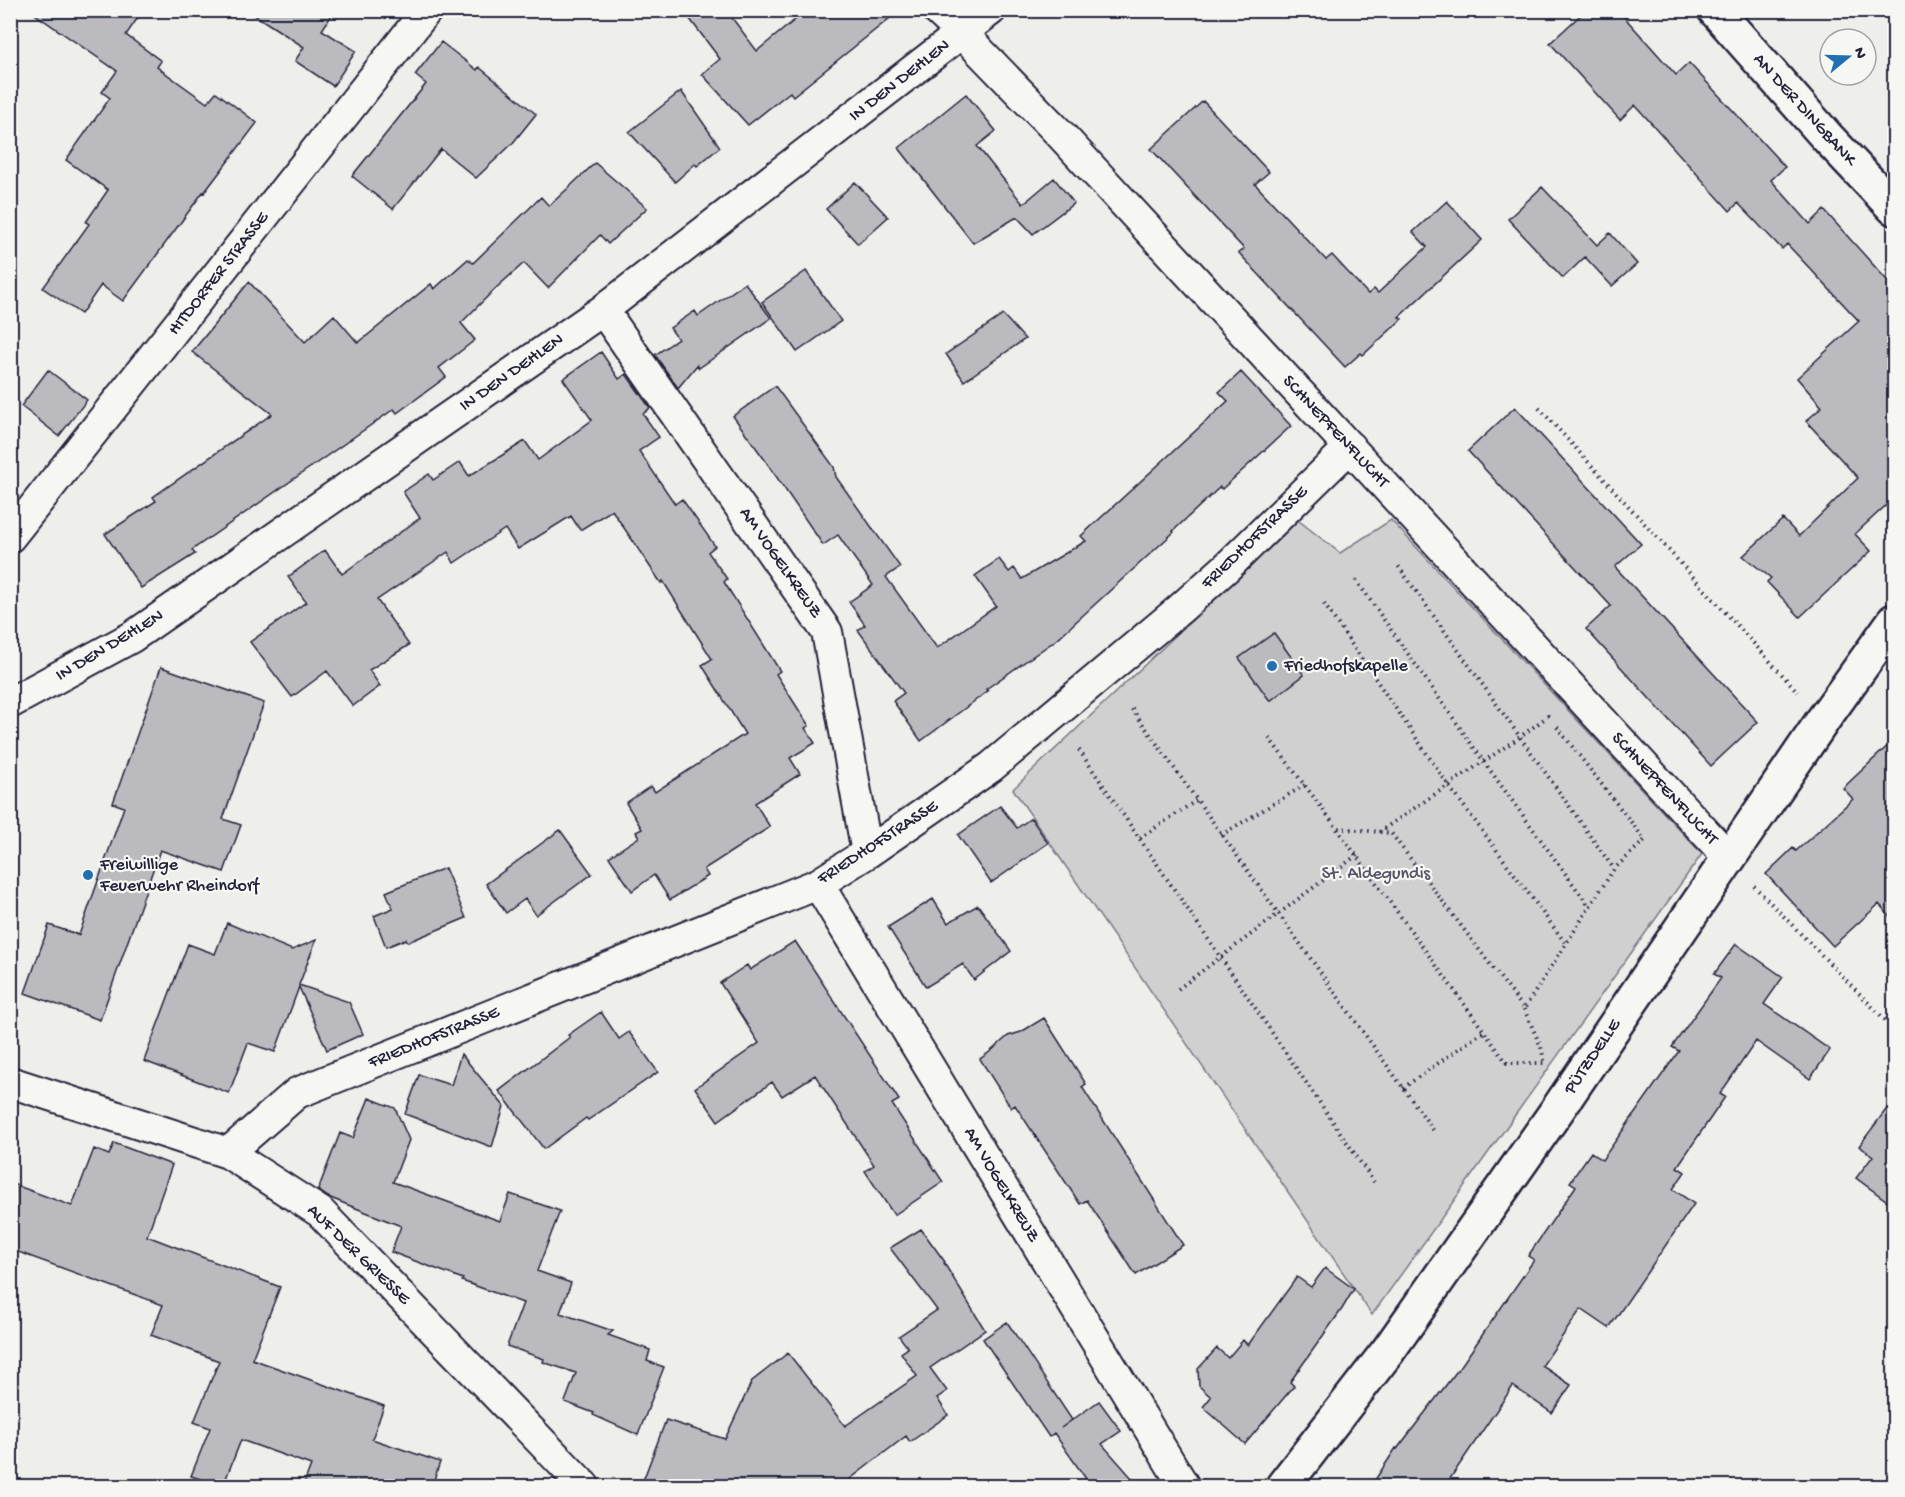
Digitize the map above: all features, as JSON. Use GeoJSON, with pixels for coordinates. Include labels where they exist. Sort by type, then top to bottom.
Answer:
{"type":"FeatureCollection","features":[{"type":"Feature","properties":{"kind":"street","name":"HITDORFER STRASSE"},"geometry":{"type":"LineString","coordinates":[[10,537],[427,10]]}},
{"type":"Feature","properties":{"kind":"street","name":"SCHNEPFENFLUCHT"},"geometry":{"type":"LineString","coordinates":[[937,10],[1062,136],[1728,857]]}},
{"type":"Feature","properties":{"kind":"street","name":"IN DEN DEHLEN"},"geometry":{"type":"LineString","coordinates":[[10,703],[132,637],[603,310],[991,10]]}},
{"type":"Feature","properties":{"kind":"street","name":"AN DER DINGBANK"},"geometry":{"type":"LineString","coordinates":[[1715,10],[1826,136],[1894,208]]}},
{"type":"Feature","properties":{"kind":"street","name":"AM VOGELKREUZ"},"geometry":{"type":"LineString","coordinates":[[603,310],[827,632],[867,853]]}},
{"type":"Feature","properties":{"kind":"street","name":"FRIEDHOFSTRASSE"},"geometry":{"type":"LineString","coordinates":[[228,1153],[297,1093],[818,884],[991,767],[1180,609],[1227,567],[1350,447]]}},
{"type":"Feature","properties":{"kind":"street","name":"PÜTZDELLE"},"geometry":{"type":"LineString","coordinates":[[1283,1486],[1388,1351],[1558,1108],[1728,857],[1894,621]]}},
{"type":"Feature","properties":{"kind":"street","name":"AM VOGELKREUZ"},"geometry":{"type":"LineString","coordinates":[[818,884],[1184,1486]]}},
{"type":"Feature","properties":{"kind":"street","name":"AUF DER GRIESSE"},"geometry":{"type":"LineString","coordinates":[[10,1082],[228,1153],[320,1212],[584,1486]]}},
{"type":"Feature","properties":{"kind":"path"},"geometry":{"type":"LineString","coordinates":[[1539,408],[1823,720]]}},
{"type":"Feature","properties":{"kind":"path"},"geometry":{"type":"LineString","coordinates":[[1396,563],[1614,869]]}},
{"type":"Feature","properties":{"kind":"path"},"geometry":{"type":"LineString","coordinates":[[1356,580],[1484,762],[1590,907]]}},
{"type":"Feature","properties":{"kind":"path"},"geometry":{"type":"LineString","coordinates":[[1324,604],[1449,786],[1566,944]]}},
{"type":"Feature","properties":{"kind":"path"},"geometry":{"type":"LineString","coordinates":[[1132,709],[1434,1131]]}},
{"type":"Feature","properties":{"kind":"path"},"geometry":{"type":"LineString","coordinates":[[1379,832],[1548,716],[1645,840],[1614,869],[1524,1009]]}},
{"type":"Feature","properties":{"kind":"path"},"geometry":{"type":"LineString","coordinates":[[1269,738],[1357,855],[1507,1063],[1545,1063]]}},
{"type":"Feature","properties":{"kind":"path"},"geometry":{"type":"LineString","coordinates":[[1079,750],[1374,1182]]}},
{"type":"Feature","properties":{"kind":"path"},"geometry":{"type":"LineString","coordinates":[[1221,835],[1305,785]]}},
{"type":"Feature","properties":{"kind":"path"},"geometry":{"type":"LineString","coordinates":[[1140,838],[1197,800]]}},
{"type":"Feature","properties":{"kind":"path"},"geometry":{"type":"LineString","coordinates":[[1337,828],[1391,833],[1524,1009],[1541,1047],[1558,1108]]}},
{"type":"Feature","properties":{"kind":"path"},"geometry":{"type":"LineString","coordinates":[[1178,989],[1357,855]]}},
{"type":"Feature","properties":{"kind":"path"},"geometry":{"type":"LineString","coordinates":[[1728,857],[1894,1029]]}},
{"type":"Feature","properties":{"kind":"path"},"geometry":{"type":"LineString","coordinates":[[1403,1088],[1484,1031]]}},
{"type":"Feature","properties":{"kind":"green space","name":"St. Aldegundis"},"geometry":{"type":"Polygon","coordinates":[[[1298,520],[1340,553],[1391,520],[1702,854],[1372,1315],[1013,789],[1298,520]]]}},
{"type":"Feature","properties":{"kind":"building"},"geometry":{"type":"Polygon","coordinates":[[[29,10],[143,10],[126,35],[161,61],[157,67],[207,103],[216,92],[257,123],[123,301],[101,285],[81,314],[43,288],[89,224],[86,222],[108,190],[66,160],[110,98],[102,92],[117,71],[29,10]]]}},
{"type":"Feature","properties":{"kind":"building"},"geometry":{"type":"Polygon","coordinates":[[[247,10],[335,10],[322,30],[356,51],[333,86],[295,61],[304,47],[247,10]]]}},
{"type":"Feature","properties":{"kind":"building"},"geometry":{"type":"Polygon","coordinates":[[[683,10],[726,10],[757,51],[807,10],[900,10],[793,96],[790,92],[748,125],[702,74],[720,59],[683,10]]]}},
{"type":"Feature","properties":{"kind":"building"},"geometry":{"type":"Polygon","coordinates":[[[1586,10],[1618,10],[1676,75],[1689,63],[1785,167],[1771,180],[1810,224],[1824,210],[1894,288],[1894,498],[1855,534],[1871,551],[1800,617],[1767,582],[1771,578],[1743,556],[1783,519],[1799,536],[1858,478],[1806,421],[1822,407],[1797,378],[1859,321],[1787,244],[1782,249],[1738,203],[1730,211],[1635,105],[1620,120],[1550,43],[1586,10]]]}},
{"type":"Feature","properties":{"kind":"building"},"geometry":{"type":"Polygon","coordinates":[[[441,42],[477,70],[479,67],[536,114],[512,144],[476,178],[441,149],[393,209],[352,176],[426,84],[415,75],[441,42]]]}},
{"type":"Feature","properties":{"kind":"building"},"geometry":{"type":"Polygon","coordinates":[[[681,91],[720,147],[697,166],[695,164],[675,182],[629,132],[681,91]]]}},
{"type":"Feature","properties":{"kind":"building"},"geometry":{"type":"Polygon","coordinates":[[[966,94],[996,131],[977,146],[1023,204],[1054,178],[1074,203],[1033,234],[1017,217],[973,243],[899,148],[966,94]]]}},
{"type":"Feature","properties":{"kind":"building"},"geometry":{"type":"Polygon","coordinates":[[[1203,101],[1269,172],[1255,184],[1326,260],[1332,255],[1368,294],[1374,289],[1378,293],[1427,247],[1413,232],[1447,201],[1482,240],[1399,317],[1402,319],[1363,355],[1361,353],[1345,367],[1239,253],[1244,249],[1151,149],[1203,101]]]}},
{"type":"Feature","properties":{"kind":"building"},"geometry":{"type":"Polygon","coordinates":[[[595,163],[647,208],[608,244],[600,235],[548,288],[524,263],[461,323],[475,340],[439,368],[446,377],[397,413],[394,409],[192,550],[195,554],[141,588],[105,534],[156,501],[153,497],[272,414],[192,352],[249,282],[305,342],[334,315],[358,343],[431,284],[434,289],[468,259],[473,263],[541,197],[549,206],[595,163]]]}},
{"type":"Feature","properties":{"kind":"building"},"geometry":{"type":"Polygon","coordinates":[[[855,182],[888,217],[858,244],[826,209],[855,182]]]}},
{"type":"Feature","properties":{"kind":"building"},"geometry":{"type":"Polygon","coordinates":[[[1542,187],[1597,245],[1610,233],[1637,264],[1612,286],[1585,257],[1563,278],[1508,219],[1542,187]]]}},
{"type":"Feature","properties":{"kind":"building"},"geometry":{"type":"Polygon","coordinates":[[[806,271],[841,321],[797,352],[762,302],[806,271]]]}},
{"type":"Feature","properties":{"kind":"building"},"geometry":{"type":"Polygon","coordinates":[[[745,283],[771,318],[699,368],[697,365],[678,388],[655,355],[678,339],[670,328],[695,311],[698,316],[745,283]]]}},
{"type":"Feature","properties":{"kind":"building"},"geometry":{"type":"Polygon","coordinates":[[[1003,315],[1025,339],[964,381],[946,354],[1003,315]]]}},
{"type":"Feature","properties":{"kind":"building"},"geometry":{"type":"Polygon","coordinates":[[[601,352],[619,379],[626,374],[650,408],[643,414],[659,437],[639,451],[675,504],[682,499],[715,546],[708,552],[727,579],[724,582],[780,671],[776,674],[809,726],[805,728],[815,743],[790,758],[800,774],[755,803],[770,827],[704,869],[708,876],[670,900],[654,875],[632,891],[609,857],[639,837],[636,832],[642,829],[626,803],[651,786],[655,792],[745,734],[702,665],[712,659],[663,581],[661,583],[612,510],[580,530],[571,516],[518,549],[505,529],[454,563],[448,552],[377,600],[409,645],[369,670],[380,686],[353,706],[327,671],[292,697],[250,642],[306,602],[288,577],[325,550],[342,574],[420,518],[403,492],[429,474],[433,480],[460,462],[469,476],[525,441],[538,460],[592,420],[563,379],[601,352]]]}},
{"type":"Feature","properties":{"kind":"building"},"geometry":{"type":"Polygon","coordinates":[[[48,370],[87,400],[59,436],[21,406],[48,370]]]}},
{"type":"Feature","properties":{"kind":"building"},"geometry":{"type":"Polygon","coordinates":[[[1241,372],[1291,426],[1222,489],[1220,487],[1056,640],[986,689],[988,691],[921,741],[893,701],[904,693],[858,630],[865,625],[849,602],[873,585],[838,535],[823,545],[733,416],[775,386],[834,467],[836,477],[900,567],[886,577],[937,648],[996,606],[975,576],[999,559],[1009,572],[1014,568],[1022,579],[1086,541],[1081,536],[1228,401],[1219,392],[1241,372]]]}},
{"type":"Feature","properties":{"kind":"building"},"geometry":{"type":"Polygon","coordinates":[[[1515,407],[1641,544],[1615,567],[1758,722],[1711,766],[1586,629],[1611,606],[1468,451],[1515,407]]]}},
{"type":"Feature","properties":{"kind":"building","name":"Friedhofskapelle"},"geometry":{"type":"Polygon","coordinates":[[[1274,633],[1304,675],[1270,701],[1239,658],[1274,633]]]}},
{"type":"Feature","properties":{"kind":"building"},"geometry":{"type":"Polygon","coordinates":[[[161,667],[264,703],[223,819],[241,825],[224,872],[160,850],[100,1020],[25,993],[49,925],[79,935],[124,807],[113,803],[161,667]]]}},
{"type":"Feature","properties":{"kind":"building"},"geometry":{"type":"Polygon","coordinates":[[[1894,740],[1894,921],[1879,904],[1833,946],[1766,874],[1793,848],[1796,851],[1853,799],[1843,788],[1894,740]]]}},
{"type":"Feature","properties":{"kind":"building"},"geometry":{"type":"Polygon","coordinates":[[[1000,806],[1017,828],[1031,818],[1048,843],[991,883],[958,835],[1000,806]]]}},
{"type":"Feature","properties":{"kind":"building"},"geometry":{"type":"Polygon","coordinates":[[[560,830],[592,874],[536,915],[525,899],[506,913],[486,884],[560,830]]]}},
{"type":"Feature","properties":{"kind":"building"},"geometry":{"type":"Polygon","coordinates":[[[445,868],[466,918],[408,942],[406,939],[386,947],[374,916],[393,908],[386,892],[445,868]]]}},
{"type":"Feature","properties":{"kind":"building"},"geometry":{"type":"Polygon","coordinates":[[[933,899],[948,923],[978,905],[1011,951],[974,980],[963,964],[926,987],[888,927],[933,899]]]}},
{"type":"Feature","properties":{"kind":"building"},"geometry":{"type":"Polygon","coordinates":[[[227,923],[292,950],[316,940],[299,985],[349,1002],[363,1034],[327,1050],[299,987],[275,1052],[248,1043],[229,1093],[144,1061],[188,944],[215,954],[227,923]]]}},
{"type":"Feature","properties":{"kind":"building"},"geometry":{"type":"Polygon","coordinates":[[[795,941],[899,1100],[892,1104],[943,1182],[894,1215],[865,1171],[874,1165],[815,1075],[782,1096],[772,1082],[718,1121],[695,1088],[759,1043],[720,983],[747,965],[750,970],[795,941]]]}},
{"type":"Feature","properties":{"kind":"building"},"geometry":{"type":"Polygon","coordinates":[[[1736,944],[1783,977],[1764,1004],[1830,1050],[1810,1079],[1756,1041],[1720,1094],[1725,1097],[1677,1167],[1685,1172],[1673,1189],[1694,1204],[1609,1328],[1581,1309],[1542,1366],[1571,1385],[1552,1413],[1513,1386],[1445,1486],[1371,1486],[1396,1448],[1463,1363],[1534,1260],[1528,1256],[1576,1186],[1570,1182],[1591,1152],[1602,1160],[1679,1051],[1672,1047],[1721,978],[1714,974],[1736,944]]]}},
{"type":"Feature","properties":{"kind":"building"},"geometry":{"type":"Polygon","coordinates":[[[601,1012],[619,1039],[629,1032],[658,1072],[588,1120],[586,1118],[544,1149],[499,1091],[570,1037],[568,1035],[601,1012]]]}},
{"type":"Feature","properties":{"kind":"building"},"geometry":{"type":"Polygon","coordinates":[[[1044,1018],[1086,1084],[1082,1087],[1183,1245],[1136,1275],[1087,1200],[1080,1204],[1015,1105],[1011,1108],[980,1059],[1008,1036],[1021,1032],[1044,1018]]]}},
{"type":"Feature","properties":{"kind":"building"},"geometry":{"type":"Polygon","coordinates":[[[461,1054],[504,1106],[492,1147],[405,1114],[419,1075],[451,1085],[461,1054]]]}},
{"type":"Feature","properties":{"kind":"building"},"geometry":{"type":"Polygon","coordinates":[[[369,1098],[395,1108],[409,1140],[393,1182],[500,1221],[510,1194],[560,1211],[537,1271],[571,1283],[560,1313],[613,1331],[608,1335],[650,1350],[647,1361],[664,1367],[638,1435],[593,1415],[594,1413],[565,1402],[576,1373],[507,1346],[523,1303],[391,1252],[401,1226],[328,1197],[318,1190],[340,1133],[353,1138],[369,1098]]]}},
{"type":"Feature","properties":{"kind":"building"},"geometry":{"type":"Polygon","coordinates":[[[1894,1099],[1894,1206],[1856,1178],[1873,1156],[1859,1146],[1894,1099]]]}},
{"type":"Feature","properties":{"kind":"building"},"geometry":{"type":"Polygon","coordinates":[[[114,1143],[172,1165],[147,1236],[280,1287],[252,1359],[384,1406],[372,1439],[440,1462],[432,1486],[303,1486],[311,1465],[241,1440],[223,1486],[191,1476],[210,1428],[194,1422],[219,1361],[151,1335],[163,1305],[10,1249],[10,1183],[72,1206],[94,1149],[109,1155],[114,1143]]]}},
{"type":"Feature","properties":{"kind":"building"},"geometry":{"type":"Polygon","coordinates":[[[921,1229],[945,1262],[985,1330],[930,1368],[947,1391],[937,1398],[948,1415],[910,1442],[906,1436],[841,1486],[641,1486],[666,1420],[725,1439],[752,1381],[788,1353],[845,1426],[917,1376],[901,1353],[908,1348],[899,1336],[937,1310],[890,1248],[921,1229]]]}},
{"type":"Feature","properties":{"kind":"building"},"geometry":{"type":"Polygon","coordinates":[[[1325,1268],[1354,1289],[1290,1382],[1294,1386],[1245,1444],[1203,1407],[1211,1397],[1199,1386],[1198,1369],[1217,1348],[1228,1358],[1243,1340],[1248,1345],[1297,1277],[1311,1287],[1325,1268]]]}},
{"type":"Feature","properties":{"kind":"building"},"geometry":{"type":"Polygon","coordinates":[[[1007,1322],[1072,1420],[1061,1428],[1099,1401],[1121,1431],[1102,1444],[1139,1486],[1091,1486],[1054,1433],[1049,1437],[983,1339],[1007,1322]]]}},
{"type":"Feature","properties":{"kind":"place","name":"Friedhofskapelle"},"geometry":{"type":"Point","coordinates":[1272,666]}},
{"type":"Feature","properties":{"kind":"place","name":"Freiwillige Feuerwehr Rheindorf"},"geometry":{"type":"Point","coordinates":[88,875]}}]}
